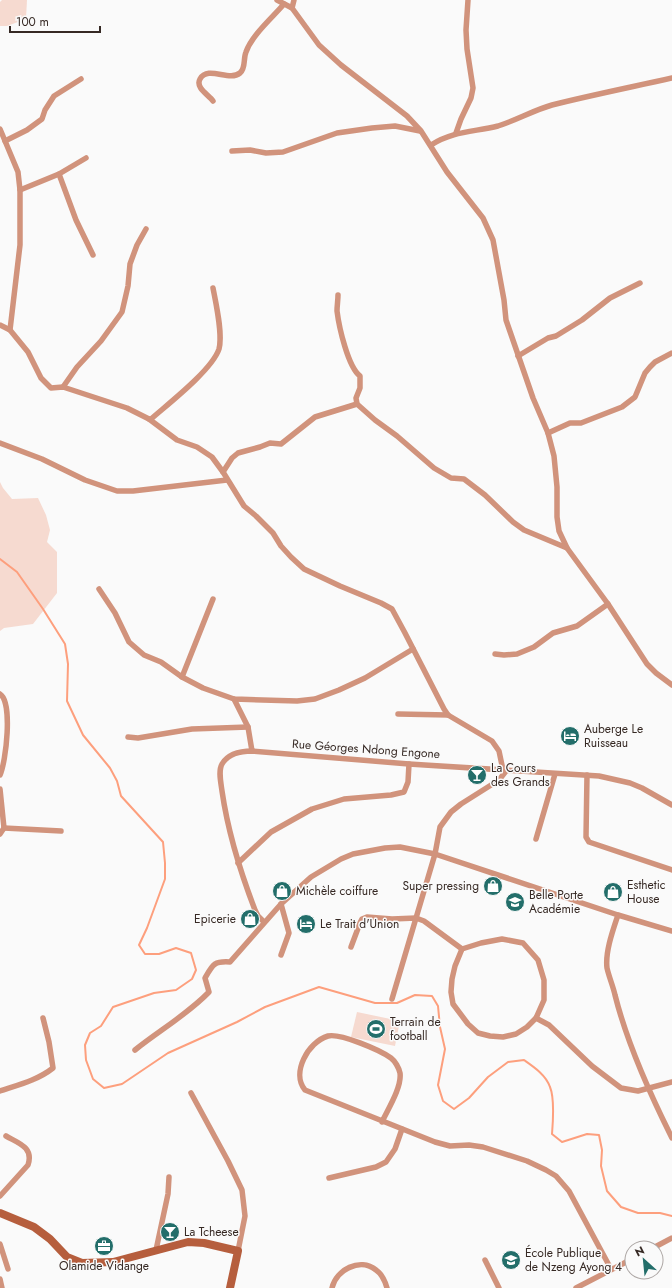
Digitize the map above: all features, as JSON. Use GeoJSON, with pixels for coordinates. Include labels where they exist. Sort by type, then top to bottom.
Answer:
{"type":"FeatureCollection","features":[{"type":"Feature","properties":{"kind":"street"},"geometry":{"type":"LineString","coordinates":[[277,0],[292,8],[319,46],[407,116],[421,131],[448,172],[483,218],[493,240],[504,300],[506,320],[532,398],[548,433],[554,456],[559,531],[567,548],[608,604],[647,664],[656,674],[672,685]]}},
{"type":"Feature","properties":{"kind":"street"},"geometry":{"type":"LineString","coordinates":[[292,8],[294,0]]}},
{"type":"Feature","properties":{"kind":"street"},"geometry":{"type":"LineString","coordinates":[[456,133],[471,98],[473,88],[467,49],[466,30],[468,0]]}},
{"type":"Feature","properties":{"kind":"street"},"geometry":{"type":"LineString","coordinates":[[212,101],[200,87],[200,78],[207,74],[232,76],[240,73],[244,67],[246,52],[252,40],[284,4]]}},
{"type":"Feature","properties":{"kind":"street"},"geometry":{"type":"LineString","coordinates":[[431,145],[456,133],[473,132],[498,126],[552,105],[672,78]]}},
{"type":"Feature","properties":{"kind":"street"},"geometry":{"type":"LineString","coordinates":[[5,141],[26,130],[42,119],[45,110],[54,96],[81,79]]}},
{"type":"Feature","properties":{"kind":"street"},"geometry":{"type":"LineString","coordinates":[[232,151],[250,150],[266,153],[283,152],[337,133],[372,128],[395,126],[421,131]]}},
{"type":"Feature","properties":{"kind":"street"},"geometry":{"type":"LineString","coordinates":[[0,129],[18,172],[20,190],[20,245],[10,330]]}},
{"type":"Feature","properties":{"kind":"street"},"geometry":{"type":"LineString","coordinates":[[20,190],[59,174],[86,158]]}},
{"type":"Feature","properties":{"kind":"street"},"geometry":{"type":"LineString","coordinates":[[59,174],[76,220],[93,255]]}},
{"type":"Feature","properties":{"kind":"street"},"geometry":{"type":"LineString","coordinates":[[63,387],[77,367],[101,342],[122,312],[128,286],[130,264],[137,245],[146,229]]}},
{"type":"Feature","properties":{"kind":"street"},"geometry":{"type":"LineString","coordinates":[[518,356],[582,320],[610,298],[640,283]]}},
{"type":"Feature","properties":{"kind":"street"},"geometry":{"type":"LineString","coordinates":[[149,419],[151,419],[193,382],[211,362],[219,350],[220,338],[213,288]]}},
{"type":"Feature","properties":{"kind":"street"},"geometry":{"type":"LineString","coordinates":[[338,295],[337,311],[343,341],[350,362],[355,372],[360,376],[360,388],[356,398],[357,404],[375,420],[403,440],[434,468],[451,478],[464,479],[486,495],[513,522],[524,530],[567,548]]}},
{"type":"Feature","properties":{"kind":"street"},"geometry":{"type":"LineString","coordinates":[[0,325],[10,330],[28,352],[40,378],[51,388],[63,387],[120,406],[149,419],[177,440],[197,447],[212,457],[244,506],[273,533],[281,546],[304,569],[392,609],[448,715],[492,741],[499,751],[505,770],[499,780],[461,804],[451,812],[440,827],[435,854],[392,999]]}},
{"type":"Feature","properties":{"kind":"street"},"geometry":{"type":"LineString","coordinates":[[548,433],[570,423],[581,423],[622,407],[635,397],[645,373],[650,367],[655,362],[672,353]]}},
{"type":"Feature","properties":{"kind":"street"},"geometry":{"type":"LineString","coordinates":[[223,472],[232,458],[238,453],[270,443],[281,444],[315,418],[357,404]]}},
{"type":"Feature","properties":{"kind":"street"},"geometry":{"type":"LineString","coordinates":[[0,443],[85,480],[117,491],[133,491],[227,480]]}},
{"type":"Feature","properties":{"kind":"street"},"geometry":{"type":"LineString","coordinates":[[99,589],[115,613],[129,642],[144,655],[161,662],[182,677],[203,688],[234,699],[297,701],[315,698],[339,690],[365,678],[413,649]]}},
{"type":"Feature","properties":{"kind":"street"},"geometry":{"type":"LineString","coordinates":[[182,677],[213,599]]}},
{"type":"Feature","properties":{"kind":"street"},"geometry":{"type":"LineString","coordinates":[[495,654],[517,654],[534,647],[553,633],[577,626],[608,604]]}},
{"type":"Feature","properties":{"kind":"street"},"geometry":{"type":"LineString","coordinates":[[0,694],[5,700],[7,720],[6,751],[0,775]]}},
{"type":"Feature","properties":{"kind":"street"},"geometry":{"type":"LineString","coordinates":[[234,699],[248,728],[252,751]]}},
{"type":"Feature","properties":{"kind":"street"},"geometry":{"type":"LineString","coordinates":[[398,714],[448,715]]}},
{"type":"Feature","properties":{"kind":"street"},"geometry":{"type":"LineString","coordinates":[[128,737],[138,738],[192,728],[248,728]]}},
{"type":"Feature","properties":{"kind":"street","name":"Rue Géorges Ndong Engone"},"geometry":{"type":"LineString","coordinates":[[264,922],[256,913],[238,863],[226,817],[220,781],[220,771],[222,765],[238,752],[252,751],[409,764],[606,777],[630,783],[642,788],[672,805]]}},
{"type":"Feature","properties":{"kind":"street"},"geometry":{"type":"LineString","coordinates":[[238,863],[271,832],[312,809],[344,799],[391,795],[404,792],[408,782],[409,764]]}},
{"type":"Feature","properties":{"kind":"street"},"geometry":{"type":"LineString","coordinates":[[536,839],[555,774]]}},
{"type":"Feature","properties":{"kind":"street"},"geometry":{"type":"LineString","coordinates":[[587,775],[586,837],[589,842],[672,870]]}},
{"type":"Feature","properties":{"kind":"street"},"geometry":{"type":"LineString","coordinates":[[0,789],[4,828],[0,834]]}},
{"type":"Feature","properties":{"kind":"street"},"geometry":{"type":"LineString","coordinates":[[4,828],[60,831]]}},
{"type":"Feature","properties":{"kind":"street"},"geometry":{"type":"LineString","coordinates":[[135,1050],[156,1033],[190,1010],[205,996],[209,992],[206,978],[215,964],[220,961],[230,962],[281,904],[311,877],[341,859],[353,854],[385,848],[400,847],[435,854],[618,915],[672,931]]}},
{"type":"Feature","properties":{"kind":"street"},"geometry":{"type":"LineString","coordinates":[[281,904],[288,933],[281,955]]}},
{"type":"Feature","properties":{"kind":"street"},"geometry":{"type":"LineString","coordinates":[[618,915],[609,948],[607,968],[621,1017],[648,1089],[672,1138]]}},
{"type":"Feature","properties":{"kind":"street"},"geometry":{"type":"LineString","coordinates":[[351,947],[362,919],[367,917],[392,919],[416,918],[434,927],[462,949]]}},
{"type":"Feature","properties":{"kind":"street"},"geometry":{"type":"LineString","coordinates":[[502,939],[523,943],[538,960],[544,980],[544,1000],[536,1018],[527,1027],[516,1034],[503,1037],[478,1033],[468,1024],[453,1004],[451,992],[455,966],[462,949],[480,942],[502,939]]}},
{"type":"Feature","properties":{"kind":"street"},"geometry":{"type":"LineString","coordinates":[[0,1091],[31,1080],[53,1068],[43,1018]]}},
{"type":"Feature","properties":{"kind":"street"},"geometry":{"type":"LineString","coordinates":[[536,1018],[549,1025],[592,1066],[621,1088],[638,1091],[672,1082]]}},
{"type":"Feature","properties":{"kind":"street"},"geometry":{"type":"LineString","coordinates":[[382,1122],[400,1080],[400,1073],[392,1059],[374,1048],[335,1035],[327,1036],[318,1042],[305,1056],[301,1067],[300,1079],[302,1086],[306,1090],[382,1122],[443,1144],[450,1146],[483,1147],[527,1161],[556,1176],[568,1191],[611,1269]]}},
{"type":"Feature","properties":{"kind":"street"},"geometry":{"type":"LineString","coordinates":[[191,1094],[228,1161],[242,1190],[244,1216],[230,1288]]}},
{"type":"Feature","properties":{"kind":"street"},"geometry":{"type":"LineString","coordinates":[[329,1178],[376,1167],[386,1162],[396,1149],[402,1129]]}},
{"type":"Feature","properties":{"kind":"street"},"geometry":{"type":"LineString","coordinates":[[0,1196],[28,1164],[31,1158],[27,1149],[6,1136]]}},
{"type":"Feature","properties":{"kind":"street"},"geometry":{"type":"LineString","coordinates":[[156,1250],[168,1194],[169,1177]]}},
{"type":"Feature","properties":{"kind":"street"},"geometry":{"type":"LineString","coordinates":[[0,1213],[34,1227],[50,1239],[67,1257],[82,1263],[113,1262],[188,1242],[204,1242],[238,1251]]}},
{"type":"Feature","properties":{"kind":"street"},"geometry":{"type":"LineString","coordinates":[[0,1244],[8,1269]]}},
{"type":"Feature","properties":{"kind":"street"},"geometry":{"type":"LineString","coordinates":[[485,1260],[499,1288]]}},
{"type":"Feature","properties":{"kind":"street"},"geometry":{"type":"LineString","coordinates":[[576,1288],[624,1263]]}},
{"type":"Feature","properties":{"kind":"street"},"geometry":{"type":"LineString","coordinates":[[332,1288],[335,1279],[346,1268],[360,1264],[375,1269],[383,1278],[388,1288]]}},
{"type":"Feature","properties":{"kind":"street"},"geometry":{"type":"LineString","coordinates":[[0,1279],[2,1288]]}},
{"type":"Feature","properties":{"kind":"shaded area"},"geometry":{"type":"Polygon","coordinates":[[[2,0],[27,0],[26,19],[7,26],[0,26],[0,2],[2,0]]]}},
{"type":"Feature","properties":{"kind":"shaded area"},"geometry":{"type":"Polygon","coordinates":[[[0,482],[12,499],[38,498],[46,515],[50,530],[47,542],[57,552],[57,593],[33,624],[4,628],[0,631],[0,482]]]}},
{"type":"Feature","properties":{"kind":"shaded area","name":"Terrain de football"},"geometry":{"type":"Polygon","coordinates":[[[357,1012],[400,1021],[395,1046],[351,1037],[357,1012]]]}},
{"type":"Feature","properties":{"kind":"waterway"},"geometry":{"type":"LineString","coordinates":[[0,559],[17,572],[65,644],[68,664],[67,701],[83,735],[110,768],[117,781],[121,796],[163,842],[165,879],[147,928],[139,945],[145,954],[159,954],[176,948],[191,953],[196,970],[192,979],[176,990],[154,993],[113,1007],[101,1026],[90,1033],[85,1045],[86,1060],[93,1079],[104,1088],[122,1084],[168,1053],[237,1022],[265,1007],[319,987],[375,1003],[397,1003],[415,995],[432,996],[438,1006],[440,1027],[445,1049],[438,1085],[443,1101],[454,1109],[469,1098],[488,1077],[508,1062],[524,1060],[543,1075],[552,1092],[552,1134],[562,1142],[587,1134],[599,1135],[602,1150],[601,1166],[607,1191],[621,1207],[638,1213],[660,1213],[672,1216]]}},
{"type":"Feature","properties":{"kind":"place","name":"Auberge Le Ruisseau"},"geometry":{"type":"Point","coordinates":[570,736]}},
{"type":"Feature","properties":{"kind":"place","name":"La Cours des Grands"},"geometry":{"type":"Point","coordinates":[477,775]}},
{"type":"Feature","properties":{"kind":"place","name":"Super pressing"},"geometry":{"type":"Point","coordinates":[493,886]}},
{"type":"Feature","properties":{"kind":"place","name":"Michèle coiffure"},"geometry":{"type":"Point","coordinates":[282,891]}},
{"type":"Feature","properties":{"kind":"place","name":"Esthetic House"},"geometry":{"type":"Point","coordinates":[613,892]}},
{"type":"Feature","properties":{"kind":"place","name":"Belle Porte Académie"},"geometry":{"type":"Point","coordinates":[515,902]}},
{"type":"Feature","properties":{"kind":"place","name":"Epicerie"},"geometry":{"type":"Point","coordinates":[250,919]}},
{"type":"Feature","properties":{"kind":"place","name":"Le Trait d'Union"},"geometry":{"type":"Point","coordinates":[306,924]}},
{"type":"Feature","properties":{"kind":"place","name":"Terrain de football"},"geometry":{"type":"Point","coordinates":[376,1029]}},
{"type":"Feature","properties":{"kind":"place","name":"La Tcheese"},"geometry":{"type":"Point","coordinates":[170,1232]}},
{"type":"Feature","properties":{"kind":"place","name":"Olamide Vidange"},"geometry":{"type":"Point","coordinates":[104,1246]}},
{"type":"Feature","properties":{"kind":"place","name":"École Publique de Nzeng Ayong 4"},"geometry":{"type":"Point","coordinates":[511,1260]}}]}
